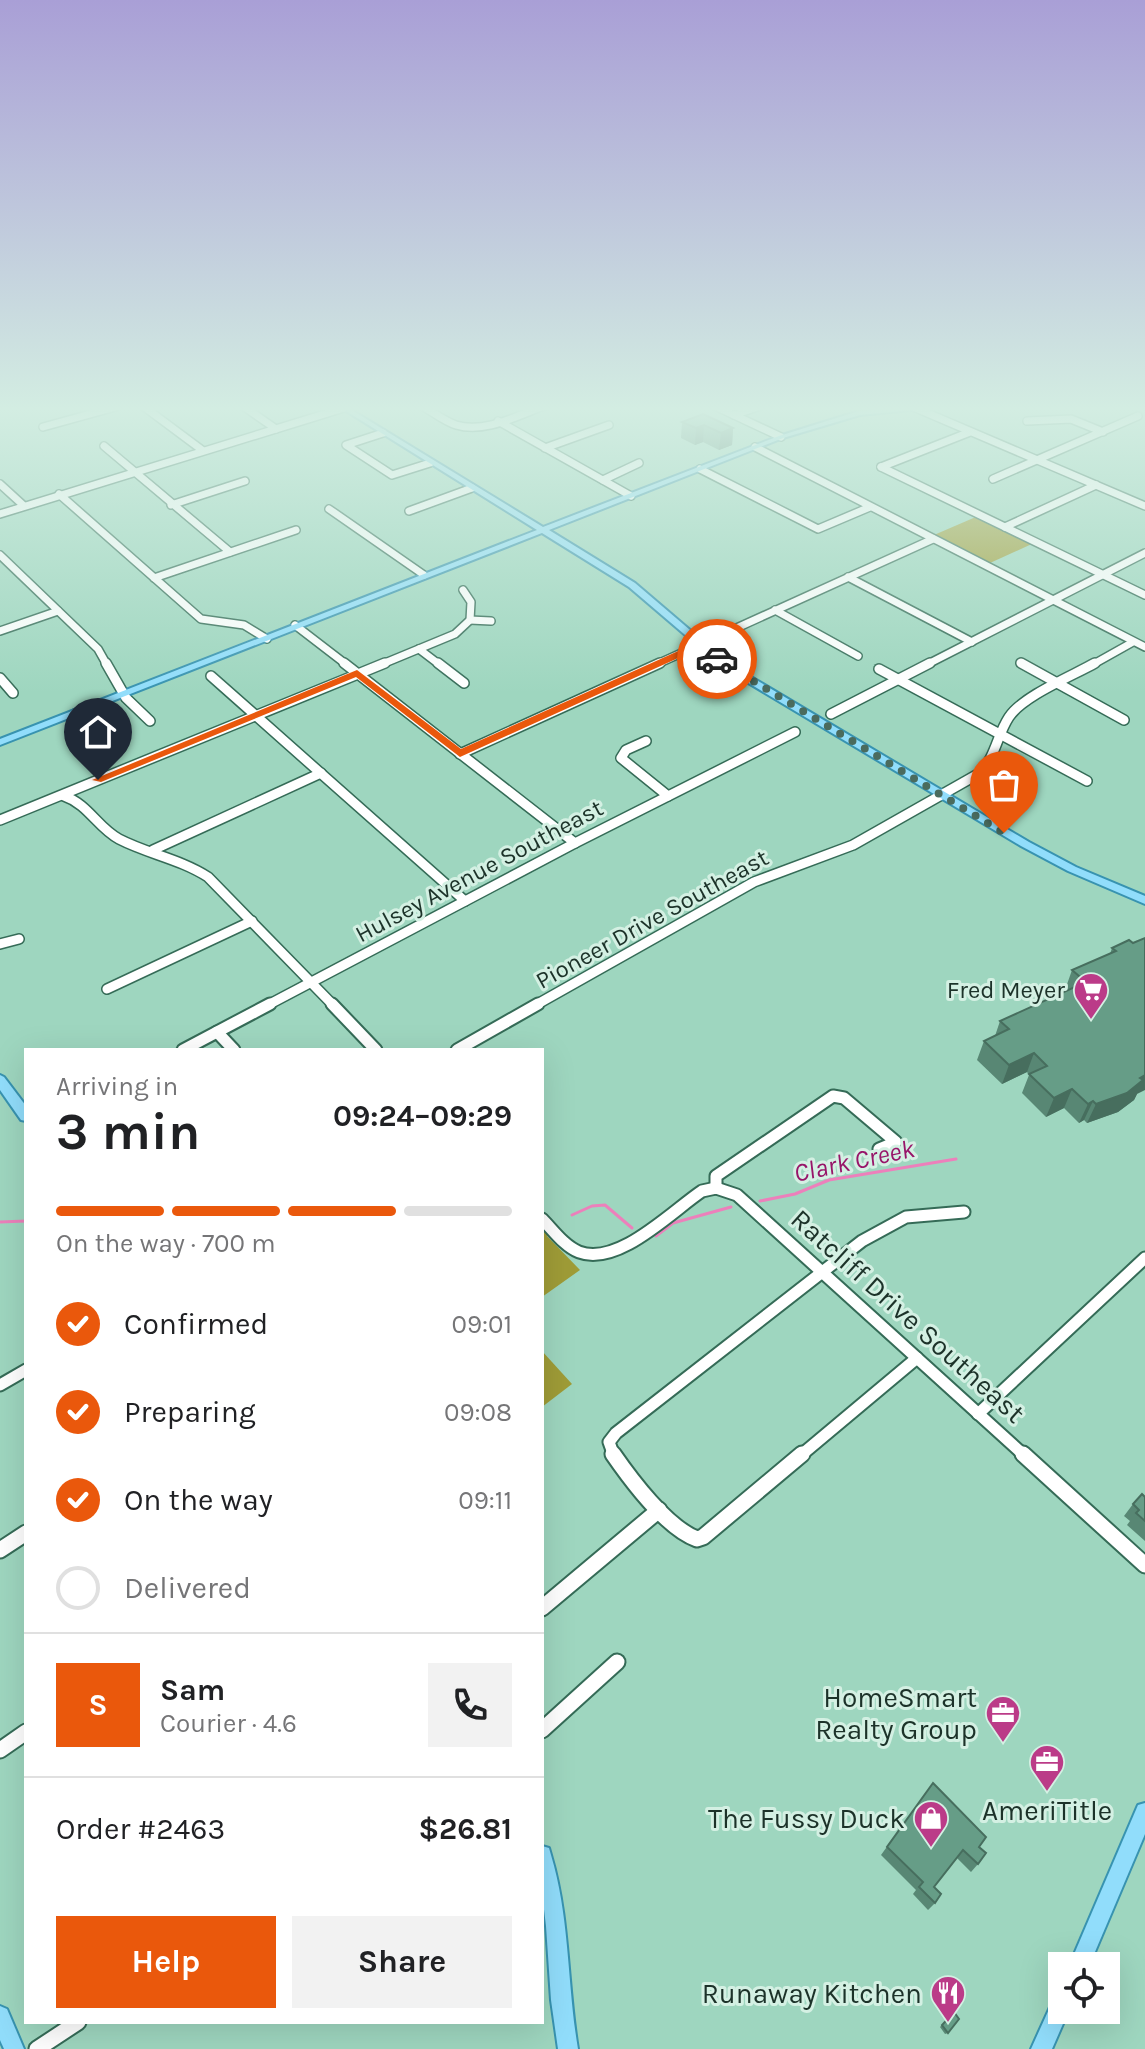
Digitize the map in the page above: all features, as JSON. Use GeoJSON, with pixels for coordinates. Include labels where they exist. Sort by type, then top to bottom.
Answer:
{"type":"FeatureCollection","features":[{"type":"Feature","properties":{"kind":"main road"},"geometry":{"type":"LineString","coordinates":[[494,502],[639,590],[728,667],[1061,864],[1145,900]]}},
{"type":"Feature","properties":{"kind":"main road"},"geometry":{"type":"LineString","coordinates":[[0,740],[616,502]]}},
{"type":"Feature","properties":{"kind":"main road"},"geometry":{"type":"LineString","coordinates":[[0,740],[75,714],[123,693]]}},
{"type":"Feature","properties":{"kind":"main road"},"geometry":{"type":"LineString","coordinates":[[0,1080],[24,1113]]}},
{"type":"Feature","properties":{"kind":"main road"},"geometry":{"type":"LineString","coordinates":[[1085,1952],[1145,1812]]}},
{"type":"Feature","properties":{"kind":"main road"},"geometry":{"type":"LineString","coordinates":[[544,1861],[551,1880],[556,1917],[557,1984],[568,2049]]}},
{"type":"Feature","properties":{"kind":"main road"},"geometry":{"type":"LineString","coordinates":[[0,2016],[14,2049]]}},
{"type":"Feature","properties":{"kind":"main road"},"geometry":{"type":"LineString","coordinates":[[1041,2049],[1052,2024]]}},
{"type":"Feature","properties":{"kind":"street"},"geometry":{"type":"LineString","coordinates":[[19,502],[23,505]]}},
{"type":"Feature","properties":{"kind":"street"},"geometry":{"type":"LineString","coordinates":[[0,514],[34,502]]}},
{"type":"Feature","properties":{"kind":"street"},"geometry":{"type":"LineString","coordinates":[[68,502],[201,619],[244,625],[265,637]]}},
{"type":"Feature","properties":{"kind":"street"},"geometry":{"type":"LineString","coordinates":[[167,502],[230,552]]}},
{"type":"Feature","properties":{"kind":"street"},"geometry":{"type":"LineString","coordinates":[[171,505],[181,502]]}},
{"type":"Feature","properties":{"kind":"street"},"geometry":{"type":"LineString","coordinates":[[409,511],[435,502]]}},
{"type":"Feature","properties":{"kind":"street"},"geometry":{"type":"LineString","coordinates":[[764,502],[818,529],[870,507]]}},
{"type":"Feature","properties":{"kind":"street"},"geometry":{"type":"LineString","coordinates":[[860,502],[1145,647]]}},
{"type":"Feature","properties":{"kind":"street"},"geometry":{"type":"LineString","coordinates":[[953,502],[1145,595]]}},
{"type":"Feature","properties":{"kind":"street"},"geometry":{"type":"LineString","coordinates":[[1005,527],[1060,502]]}},
{"type":"Feature","properties":{"kind":"street"},"geometry":{"type":"LineString","coordinates":[[329,509],[424,575]]}},
{"type":"Feature","properties":{"kind":"street"},"geometry":{"type":"LineString","coordinates":[[154,578],[296,530]]}},
{"type":"Feature","properties":{"kind":"street"},"geometry":{"type":"LineString","coordinates":[[460,754],[933,539]]}},
{"type":"Feature","properties":{"kind":"street"},"geometry":{"type":"LineString","coordinates":[[831,714],[1145,553]]}},
{"type":"Feature","properties":{"kind":"street"},"geometry":{"type":"LineString","coordinates":[[0,555],[98,649],[123,693],[150,721]]}},
{"type":"Feature","properties":{"kind":"street"},"geometry":{"type":"LineString","coordinates":[[848,577],[972,642]]}},
{"type":"Feature","properties":{"kind":"street"},"geometry":{"type":"LineString","coordinates":[[0,820],[455,634],[470,620],[471,602],[463,590]]}},
{"type":"Feature","properties":{"kind":"street"},"geometry":{"type":"LineString","coordinates":[[775,610],[858,656]]}},
{"type":"Feature","properties":{"kind":"street"},"geometry":{"type":"LineString","coordinates":[[0,631],[58,611]]}},
{"type":"Feature","properties":{"kind":"street"},"geometry":{"type":"LineString","coordinates":[[470,620],[491,621]]}},
{"type":"Feature","properties":{"kind":"street"},"geometry":{"type":"LineString","coordinates":[[295,625],[575,843]]}},
{"type":"Feature","properties":{"kind":"street","name":"Pioneer Drive Southeast"},"geometry":{"type":"LineString","coordinates":[[461,1048],[754,882],[853,845],[987,767],[1012,711],[1133,642]]}},
{"type":"Feature","properties":{"kind":"street"},"geometry":{"type":"LineString","coordinates":[[419,649],[464,683]]}},
{"type":"Feature","properties":{"kind":"street"},"geometry":{"type":"LineString","coordinates":[[1021,663],[1124,720]]}},
{"type":"Feature","properties":{"kind":"street"},"geometry":{"type":"LineString","coordinates":[[879,669],[1087,781]]}},
{"type":"Feature","properties":{"kind":"street"},"geometry":{"type":"LineString","coordinates":[[211,676],[465,901]]}},
{"type":"Feature","properties":{"kind":"street"},"geometry":{"type":"LineString","coordinates":[[0,678],[13,693]]}},
{"type":"Feature","properties":{"kind":"street"},"geometry":{"type":"LineString","coordinates":[[75,714],[93,732]]}},
{"type":"Feature","properties":{"kind":"street","name":"Hulsey Avenue Southeast"},"geometry":{"type":"LineString","coordinates":[[187,1048],[575,843],[795,732]]}},
{"type":"Feature","properties":{"kind":"street"},"geometry":{"type":"LineString","coordinates":[[646,741],[626,750],[621,758],[668,796]]}},
{"type":"Feature","properties":{"kind":"street"},"geometry":{"type":"LineString","coordinates":[[153,850],[321,773]]}},
{"type":"Feature","properties":{"kind":"street"},"geometry":{"type":"LineString","coordinates":[[64,796],[83,804],[117,838],[199,870],[374,1048]]}},
{"type":"Feature","properties":{"kind":"street"},"geometry":{"type":"LineString","coordinates":[[107,989],[252,921]]}},
{"type":"Feature","properties":{"kind":"street"},"geometry":{"type":"LineString","coordinates":[[0,944],[19,939]]}},
{"type":"Feature","properties":{"kind":"street"},"geometry":{"type":"LineString","coordinates":[[217,1032],[232,1048]]}},
{"type":"Feature","properties":{"kind":"street"},"geometry":{"type":"LineString","coordinates":[[544,1221],[574,1250],[600,1256],[632,1241],[691,1197],[716,1188],[716,1176],[833,1096],[844,1098],[896,1142],[879,1149]]}},
{"type":"Feature","properties":{"kind":"street","name":"Ratcliff Drive Southeast"},"geometry":{"type":"LineString","coordinates":[[716,1188],[737,1195],[1145,1565]]}},
{"type":"Feature","properties":{"kind":"street"},"geometry":{"type":"LineString","coordinates":[[917,1358],[709,1532],[695,1539],[683,1533],[659,1510],[613,1454],[609,1442],[616,1433],[870,1236],[906,1217],[964,1212]]}},
{"type":"Feature","properties":{"kind":"street"},"geometry":{"type":"LineString","coordinates":[[978,1414],[1145,1258]]}},
{"type":"Feature","properties":{"kind":"street"},"geometry":{"type":"LineString","coordinates":[[0,1385],[24,1371]]}},
{"type":"Feature","properties":{"kind":"street"},"geometry":{"type":"LineString","coordinates":[[544,1606],[659,1510]]}},
{"type":"Feature","properties":{"kind":"street"},"geometry":{"type":"LineString","coordinates":[[0,1550],[24,1534]]}},
{"type":"Feature","properties":{"kind":"street"},"geometry":{"type":"LineString","coordinates":[[544,1728],[617,1662]]}},
{"type":"Feature","properties":{"kind":"street"},"geometry":{"type":"LineString","coordinates":[[0,1750],[24,1733]]}},
{"type":"Feature","properties":{"kind":"street"},"geometry":{"type":"LineString","coordinates":[[37,2049],[75,2024]]}},
{"type":"Feature","properties":{"kind":"shaded area"},"geometry":{"type":"Polygon","coordinates":[[[978,516],[1034,543],[990,563],[934,535],[978,516]]]}},
{"type":"Feature","properties":{"kind":"shaded area"},"geometry":{"type":"Polygon","coordinates":[[[544,1228],[549,1234],[547,1236],[580,1270],[544,1296],[544,1228]]]}},
{"type":"Feature","properties":{"kind":"shaded area"},"geometry":{"type":"Polygon","coordinates":[[[544,1353],[572,1384],[544,1405],[544,1353]]]}},
{"type":"Feature","properties":{"kind":"building","name":"Fred Meyer"},"geometry":{"type":"Polygon","coordinates":[[[1145,938],[1145,1075],[1127,1093],[1096,1104],[1093,1101],[1088,1104],[1072,1089],[1054,1098],[1029,1074],[1047,1066],[1034,1053],[1009,1065],[984,1041],[1009,1029],[1000,1021],[1086,982],[1072,970],[1116,951],[1112,948],[1129,940],[1133,943],[1145,938]]]}},
{"type":"Feature","properties":{"kind":"building"},"geometry":{"type":"Polygon","coordinates":[[[1142,1494],[1145,1497],[1145,1521],[1136,1513],[1139,1510],[1133,1504],[1142,1494]]]}},
{"type":"Feature","properties":{"kind":"building","name":"The Fussy Duck"},"geometry":{"type":"Polygon","coordinates":[[[933,1783],[986,1837],[979,1847],[986,1853],[978,1864],[963,1850],[934,1887],[941,1894],[935,1903],[919,1887],[923,1882],[887,1847],[933,1783]]]}},
{"type":"Feature","properties":{"kind":"building","name":"Runaway Kitchen"},"geometry":{"type":"Polygon","coordinates":[[[954,2012],[959,2019],[948,2033],[942,2025],[954,2012]]]}},
{"type":"Feature","properties":{"kind":"waterway","name":"Clark Creek"},"geometry":{"type":"LineString","coordinates":[[760,1201],[795,1194],[829,1180],[956,1159]]}},
{"type":"Feature","properties":{"kind":"waterway","name":"Clark Creek"},"geometry":{"type":"LineString","coordinates":[[572,1215],[592,1206],[605,1205],[632,1228]]}},
{"type":"Feature","properties":{"kind":"waterway","name":"Clark Creek"},"geometry":{"type":"LineString","coordinates":[[656,1236],[673,1223],[731,1207]]}},
{"type":"Feature","properties":{"kind":"waterway","name":"Clark Creek"},"geometry":{"type":"LineString","coordinates":[[0,1222],[24,1221]]}},
{"type":"Feature","properties":{"kind":"way so far"},"geometry":{"type":"LineString","coordinates":[[717,659],[1004,833]]}},
{"type":"Feature","properties":{"kind":"place","name":"Fred Meyer"},"geometry":{"type":"Point","coordinates":[1091,1021]}},
{"type":"Feature","properties":{"kind":"place","name":"HomeSmart Realty Group"},"geometry":{"type":"Point","coordinates":[1003,1744]}},
{"type":"Feature","properties":{"kind":"place","name":"AmeriTitle"},"geometry":{"type":"Point","coordinates":[1047,1793]}},
{"type":"Feature","properties":{"kind":"place","name":"The Fussy Duck"},"geometry":{"type":"Point","coordinates":[931,1849]}},
{"type":"Feature","properties":{"kind":"place","name":"Runaway Kitchen"},"geometry":{"type":"Point","coordinates":[948,2024]}},
{"type":"Feature","properties":{"kind":"route"},"geometry":{"type":"LineString","coordinates":[[98,780],[357,673],[460,754],[699,645],[717,659]]}}]}
